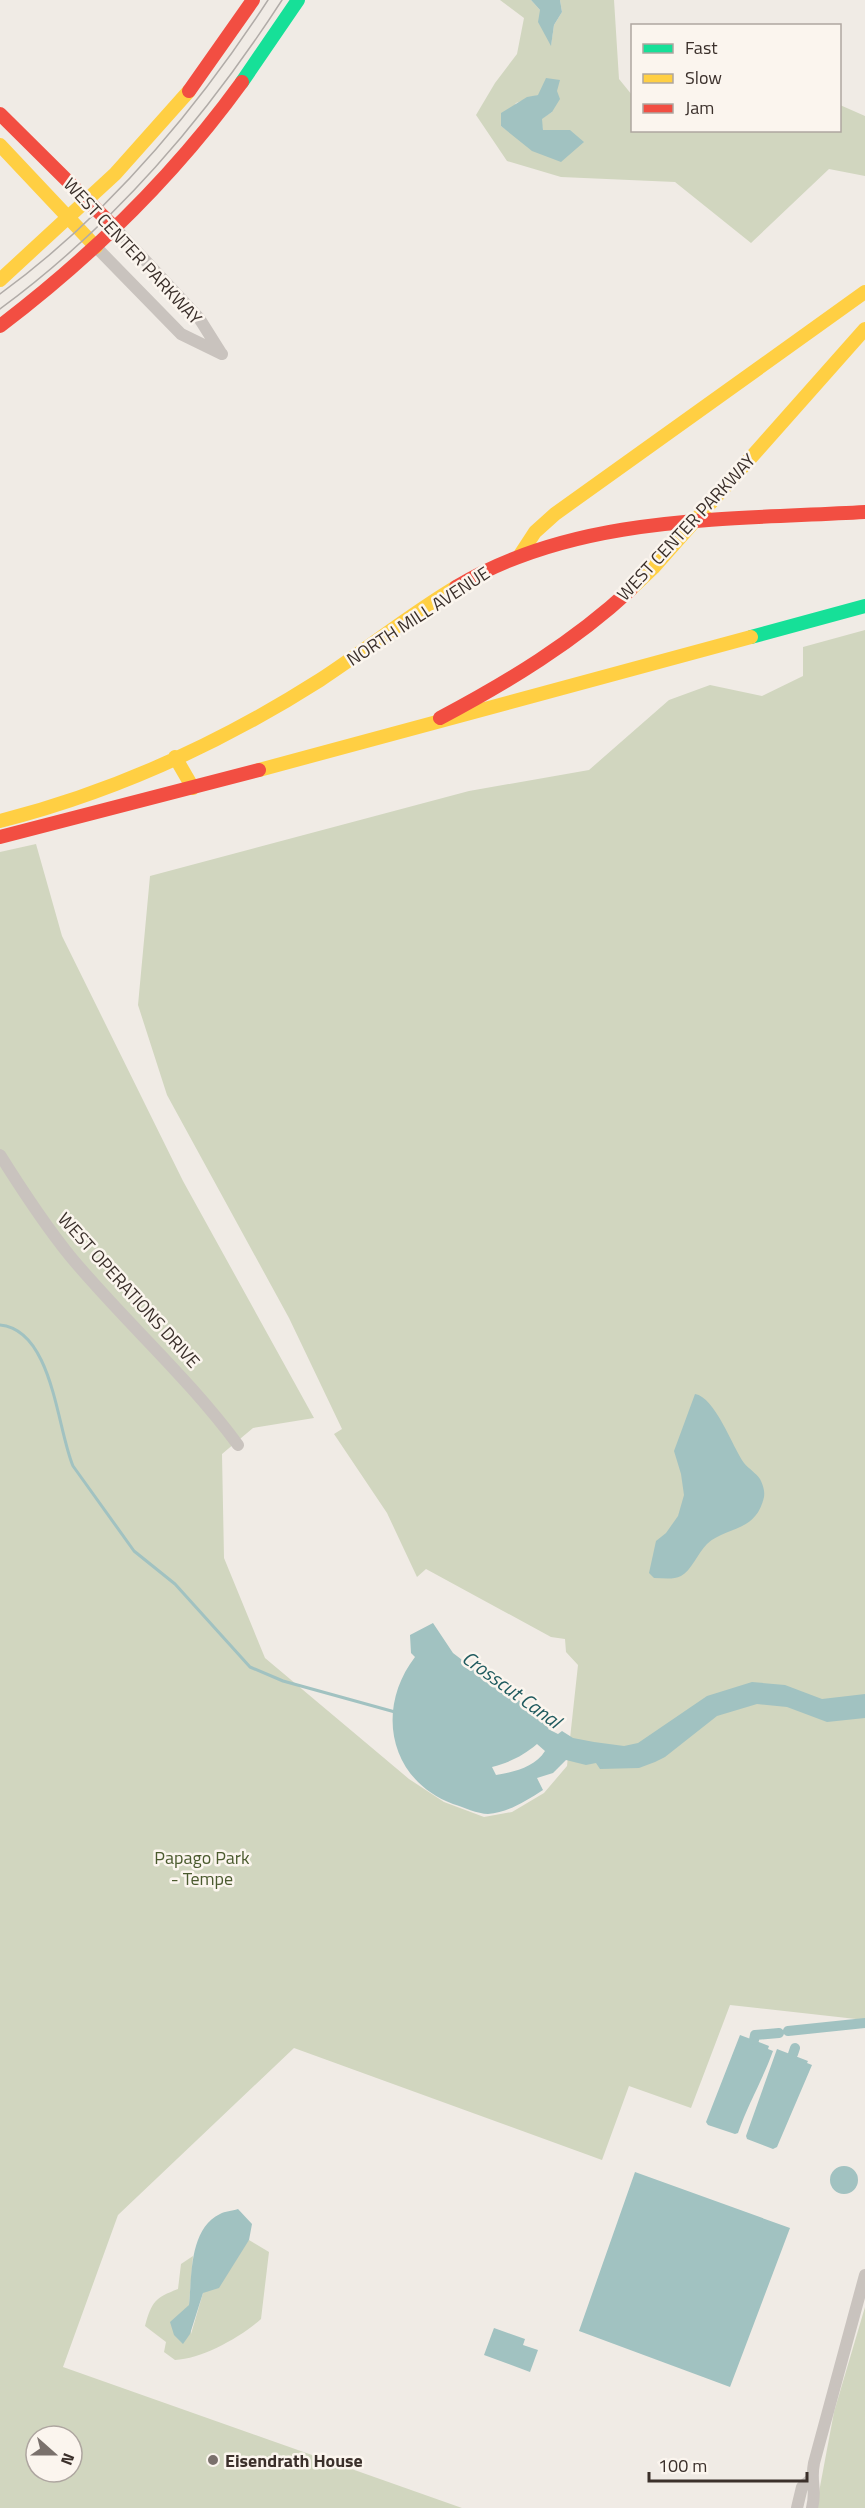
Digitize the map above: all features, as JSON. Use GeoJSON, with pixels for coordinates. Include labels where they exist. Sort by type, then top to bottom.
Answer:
{"type":"FeatureCollection","features":[{"type":"Feature","properties":{"kind":"main road"},"geometry":{"type":"LineString","coordinates":[[0,280],[70,218],[129,160],[179,104],[253,0]]}},
{"type":"Feature","properties":{"kind":"main road"},"geometry":{"type":"LineString","coordinates":[[0,326],[96,247],[209,128],[298,0]]}},
{"type":"Feature","properties":{"kind":"main road","name":"WEST CENTER PARKWAY"},"geometry":{"type":"LineString","coordinates":[[0,114],[115,228]]}},
{"type":"Feature","properties":{"kind":"main road","name":"WEST CENTER PARKWAY"},"geometry":{"type":"LineString","coordinates":[[0,145],[96,247]]}},
{"type":"Feature","properties":{"kind":"main road"},"geometry":{"type":"LineString","coordinates":[[520,555],[535,532],[555,514],[865,292]]}},
{"type":"Feature","properties":{"kind":"main road","name":"WEST CENTER PARKWAY"},"geometry":{"type":"LineString","coordinates":[[418,729],[506,683],[558,649],[618,601],[669,549],[865,329]]}},
{"type":"Feature","properties":{"kind":"main road","name":"NORTH MILL AVENUE"},"geometry":{"type":"LineString","coordinates":[[0,821],[67,803],[175,757],[268,712],[462,585],[520,555],[570,541],[673,524],[865,512]]}},
{"type":"Feature","properties":{"kind":"main road"},"geometry":{"type":"LineString","coordinates":[[0,837],[418,729],[865,606]]}},
{"type":"Feature","properties":{"kind":"main road"},"geometry":{"type":"LineString","coordinates":[[175,757],[193,788]]}},
{"type":"Feature","properties":{"kind":"street","name":"WEST CENTER PARKWAY"},"geometry":{"type":"LineString","coordinates":[[96,247],[181,334],[222,354],[199,318],[115,228]]}},
{"type":"Feature","properties":{"kind":"street","name":"WEST OPERATIONS DRIVE"},"geometry":{"type":"LineString","coordinates":[[0,1155],[42,1221],[72,1258],[197,1393],[238,1445]]}},
{"type":"Feature","properties":{"kind":"street"},"geometry":{"type":"LineString","coordinates":[[797,2508],[802,2487],[810,2480],[865,2274]]}},
{"type":"Feature","properties":{"kind":"street"},"geometry":{"type":"LineString","coordinates":[[810,2480],[816,2492],[812,2508]]}},
{"type":"Feature","properties":{"kind":"green space"},"geometry":{"type":"Polygon","coordinates":[[[500,0],[531,0],[540,10],[551,45],[554,25],[562,12],[560,0],[614,0],[619,79],[631,94],[631,132],[841,132],[841,105],[865,116],[865,176],[829,169],[751,243],[675,182],[561,177],[507,161],[476,115],[495,83],[517,54],[524,18],[500,0]],[[538,95],[516,103],[501,126],[517,137],[570,130],[543,131],[541,119],[552,112],[538,95]]]}},
{"type":"Feature","properties":{"kind":"green space","name":"Papago Park - Tempe"},"geometry":{"type":"Polygon","coordinates":[[[865,630],[865,2020],[730,2005],[691,2108],[629,2086],[602,2160],[294,2048],[118,2215],[63,2367],[462,2508],[0,2508],[0,852],[36,844],[62,936],[183,1181],[314,1418],[253,1428],[222,1454],[224,1558],[265,1658],[409,1779],[444,1802],[484,1817],[512,1812],[544,1793],[567,1766],[578,1665],[566,1652],[565,1639],[551,1637],[426,1569],[417,1577],[387,1513],[334,1434],[342,1429],[289,1318],[167,1095],[138,1005],[150,876],[469,791],[589,770],[669,700],[710,685],[762,696],[803,676],[803,647],[865,630]]]}},
{"type":"Feature","properties":{"kind":"green space"},"geometry":{"type":"Polygon","coordinates":[[[249,2240],[269,2252],[261,2319],[221,2346],[197,2356],[175,2360],[164,2352],[166,2342],[145,2326],[152,2306],[159,2298],[178,2289],[181,2264],[193,2256],[189,2305],[191,2334],[203,2293],[249,2240]]]}},
{"type":"Feature","properties":{"kind":"green space"},"geometry":{"type":"Polygon","coordinates":[[[865,2307],[865,2508],[816,2508],[834,2412],[865,2307]]]}},
{"type":"Feature","properties":{"kind":"water"},"geometry":{"type":"Polygon","coordinates":[[[531,0],[560,0],[562,12],[554,25],[551,46],[538,22],[540,10],[531,0]]]}},
{"type":"Feature","properties":{"kind":"water"},"geometry":{"type":"Polygon","coordinates":[[[546,78],[560,80],[557,91],[560,99],[552,112],[542,119],[543,130],[570,130],[584,142],[561,162],[532,151],[501,126],[501,113],[527,97],[538,95],[546,78]]]}},
{"type":"Feature","properties":{"kind":"water"},"geometry":{"type":"Polygon","coordinates":[[[695,1394],[702,1397],[716,1413],[744,1463],[760,1479],[764,1488],[764,1497],[754,1517],[707,1544],[685,1574],[668,1579],[654,1578],[649,1573],[656,1541],[666,1533],[678,1516],[684,1495],[674,1451],[695,1394]]]}},
{"type":"Feature","properties":{"kind":"water"},"geometry":{"type":"Polygon","coordinates":[[[433,1623],[453,1653],[470,1666],[475,1665],[550,1725],[548,1729],[558,1734],[562,1731],[573,1738],[594,1742],[624,1746],[638,1743],[707,1696],[752,1682],[785,1685],[822,1699],[865,1694],[865,1718],[827,1722],[787,1707],[757,1704],[717,1716],[665,1757],[639,1768],[600,1769],[596,1763],[586,1765],[566,1760],[553,1773],[537,1778],[543,1790],[510,1808],[484,1814],[453,1804],[431,1793],[414,1778],[402,1761],[395,1741],[393,1720],[395,1699],[403,1677],[415,1657],[411,1653],[410,1635],[433,1623]],[[537,1744],[516,1758],[492,1767],[496,1775],[517,1770],[536,1761],[545,1751],[537,1744]]]}},
{"type":"Feature","properties":{"kind":"water"},"geometry":{"type":"Polygon","coordinates":[[[740,2035],[769,2046],[768,2049],[773,2051],[738,2133],[735,2134],[708,2125],[706,2122],[740,2035]]]}},
{"type":"Feature","properties":{"kind":"water"},"geometry":{"type":"Polygon","coordinates":[[[777,2049],[808,2061],[807,2063],[812,2065],[777,2147],[773,2149],[747,2139],[746,2136],[777,2049]]]}},
{"type":"Feature","properties":{"kind":"water"},"geometry":{"type":"Polygon","coordinates":[[[844,2166],[854,2170],[858,2180],[854,2190],[844,2194],[834,2190],[830,2180],[834,2170],[844,2166]]]}},
{"type":"Feature","properties":{"kind":"water"},"geometry":{"type":"Polygon","coordinates":[[[635,2172],[790,2228],[730,2387],[579,2331],[635,2172]]]}},
{"type":"Feature","properties":{"kind":"water"},"geometry":{"type":"Polygon","coordinates":[[[238,2209],[252,2224],[249,2240],[219,2288],[203,2293],[190,2334],[183,2344],[174,2335],[170,2322],[189,2305],[192,2267],[197,2242],[202,2230],[210,2221],[222,2213],[238,2209]]]}},
{"type":"Feature","properties":{"kind":"water"},"geometry":{"type":"Polygon","coordinates":[[[494,2328],[525,2339],[523,2345],[538,2350],[530,2372],[484,2355],[494,2328]]]}},
{"type":"Feature","properties":{"kind":"waterway"},"geometry":{"type":"LineString","coordinates":[[0,1325],[18,1331],[32,1344],[50,1384],[73,1466],[134,1551],[175,1584],[250,1667],[283,1681],[395,1712]]}},
{"type":"Feature","properties":{"kind":"waterway"},"geometry":{"type":"LineString","coordinates":[[788,2031],[865,2023]]}},
{"type":"Feature","properties":{"kind":"waterway"},"geometry":{"type":"LineString","coordinates":[[754,2040],[755,2035],[779,2033]]}},
{"type":"Feature","properties":{"kind":"waterway"},"geometry":{"type":"LineString","coordinates":[[793,2054],[795,2048]]}},
{"type":"Feature","properties":{"kind":"tram line"},"geometry":{"type":"LineString","coordinates":[[0,294],[77,230],[147,159],[211,82],[268,0]]}},
{"type":"Feature","properties":{"kind":"tram line"},"geometry":{"type":"LineString","coordinates":[[0,309],[82,242],[155,167],[222,87],[282,0]]}},
{"type":"Feature","properties":{"kind":"traffic: fast"},"geometry":{"type":"LineString","coordinates":[[242,82],[298,0]]}},
{"type":"Feature","properties":{"kind":"traffic: fast"},"geometry":{"type":"LineString","coordinates":[[751,637],[865,606]]}},
{"type":"Feature","properties":{"kind":"traffic: slow"},"geometry":{"type":"LineString","coordinates":[[0,280],[115,174],[189,91]]}},
{"type":"Feature","properties":{"kind":"traffic: slow"},"geometry":{"type":"LineString","coordinates":[[0,145],[96,247]]}},
{"type":"Feature","properties":{"kind":"traffic: slow"},"geometry":{"type":"LineString","coordinates":[[520,555],[535,532],[555,514],[865,292]]}},
{"type":"Feature","properties":{"kind":"traffic: slow"},"geometry":{"type":"LineString","coordinates":[[631,589],[653,568],[865,329]]}},
{"type":"Feature","properties":{"kind":"traffic: slow"},"geometry":{"type":"LineString","coordinates":[[0,821],[84,796],[125,780],[244,725],[320,680],[456,587]]}},
{"type":"Feature","properties":{"kind":"traffic: slow"},"geometry":{"type":"LineString","coordinates":[[259,770],[751,637]]}},
{"type":"Feature","properties":{"kind":"traffic: slow"},"geometry":{"type":"LineString","coordinates":[[175,757],[193,788]]}},
{"type":"Feature","properties":{"kind":"traffic: jam"},"geometry":{"type":"LineString","coordinates":[[189,91],[253,0]]}},
{"type":"Feature","properties":{"kind":"traffic: jam"},"geometry":{"type":"LineString","coordinates":[[0,326],[67,272],[130,213],[188,150],[242,82]]}},
{"type":"Feature","properties":{"kind":"traffic: jam"},"geometry":{"type":"LineString","coordinates":[[0,114],[115,228]]}},
{"type":"Feature","properties":{"kind":"traffic: jam"},"geometry":{"type":"LineString","coordinates":[[456,587],[503,563],[552,546],[602,533],[707,520],[865,512]]}},
{"type":"Feature","properties":{"kind":"traffic: jam"},"geometry":{"type":"LineString","coordinates":[[440,718],[540,660],[587,626],[631,589]]}},
{"type":"Feature","properties":{"kind":"traffic: jam"},"geometry":{"type":"LineString","coordinates":[[0,837],[259,770]]}},
{"type":"Feature","properties":{"kind":"place","name":"Eisendrath House"},"geometry":{"type":"Point","coordinates":[213,2460]}},
{"type":"Feature","properties":{"kind":"water label","name":"Crosscut Canal"},"geometry":{"type":"Point","coordinates":[512,1689]}}]}
